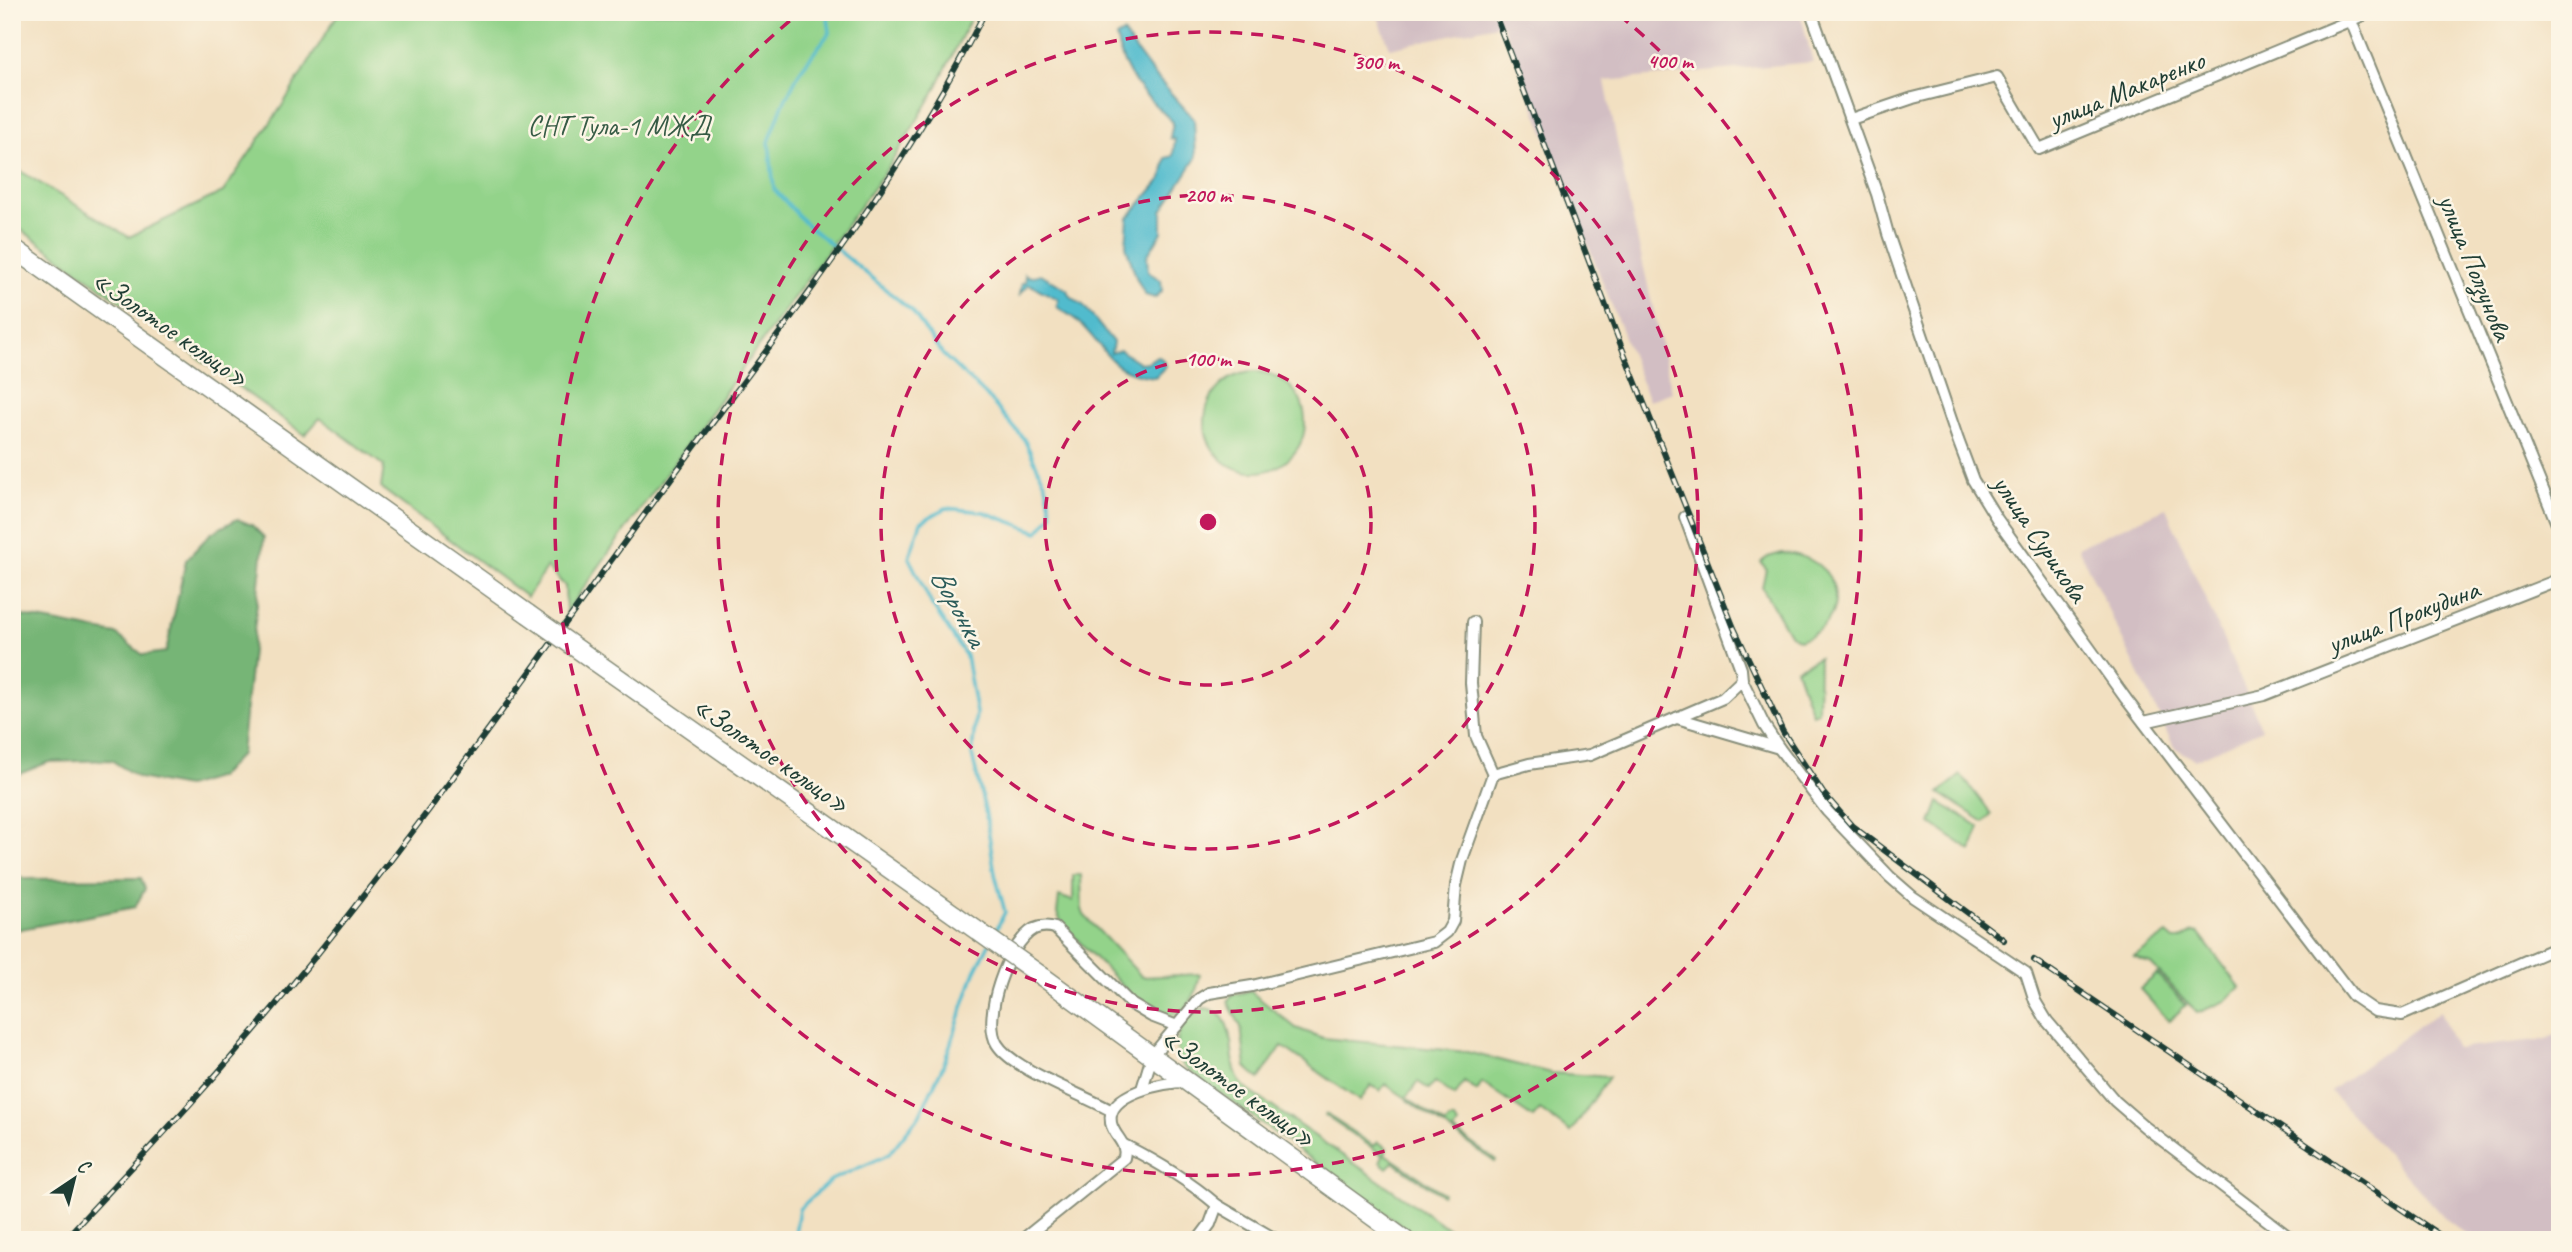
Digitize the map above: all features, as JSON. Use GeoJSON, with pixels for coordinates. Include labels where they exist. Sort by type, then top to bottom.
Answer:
{"type":"FeatureCollection","features":[{"type":"Feature","properties":{"kind":"main road","name":"«Золотое кольцо»"},"geometry":{"type":"LineString","coordinates":[[12,247],[1043,977],[1405,1240]]}},
{"type":"Feature","properties":{"kind":"street","name":"улица Сурикова"},"geometry":{"type":"LineString","coordinates":[[1811,12],[1851,119],[1973,480],[1997,519],[2144,722],[2353,996],[2375,1011],[2402,1015],[2560,946]]}},
{"type":"Feature","properties":{"kind":"street","name":"улица Макаренко"},"geometry":{"type":"LineString","coordinates":[[1851,119],[1913,98],[1997,77],[2039,149],[2371,12]]}},
{"type":"Feature","properties":{"kind":"street","name":"улица Ползунова"},"geometry":{"type":"LineString","coordinates":[[2351,20],[2560,531]]}},
{"type":"Feature","properties":{"kind":"street"},"geometry":{"type":"LineString","coordinates":[[1685,517],[1741,669],[1742,680],[1763,724],[1827,811],[1898,885],[2026,973],[2035,1001],[2046,1021],[2115,1101],[2293,1240]]}},
{"type":"Feature","properties":{"kind":"street","name":"улица Прокудина"},"geometry":{"type":"LineString","coordinates":[[2144,722],[2264,695],[2560,579]]}},
{"type":"Feature","properties":{"kind":"street"},"geometry":{"type":"LineString","coordinates":[[1142,1089],[1152,1056],[1206,994],[1252,986],[1434,942],[1441,938],[1453,921],[1456,885],[1462,860],[1493,774],[1476,736],[1471,683],[1473,622]]}},
{"type":"Feature","properties":{"kind":"street"},"geometry":{"type":"LineString","coordinates":[[1493,774],[1529,764],[1590,755],[1723,698],[1742,680]]}},
{"type":"Feature","properties":{"kind":"street"},"geometry":{"type":"LineString","coordinates":[[1676,719],[1779,748]]}},
{"type":"Feature","properties":{"kind":"street"},"geometry":{"type":"LineString","coordinates":[[1112,1111],[1025,1068],[997,1044],[991,1020],[994,1000],[1004,972],[1021,941],[1038,928],[1055,928],[1130,1004],[1177,1026]]}},
{"type":"Feature","properties":{"kind":"street"},"geometry":{"type":"LineString","coordinates":[[1112,1111],[1142,1089],[1164,1082],[1187,1082]]}},
{"type":"Feature","properties":{"kind":"street"},"geometry":{"type":"LineString","coordinates":[[1022,1240],[1122,1160],[1124,1145],[1112,1126],[1112,1111]]}},
{"type":"Feature","properties":{"kind":"street"},"geometry":{"type":"LineString","coordinates":[[1124,1145],[1164,1165],[1194,1185],[1217,1205],[1277,1240]]}},
{"type":"Feature","properties":{"kind":"street"},"geometry":{"type":"LineString","coordinates":[[1198,1240],[1210,1224],[1217,1205]]}},
{"type":"Feature","properties":{"kind":"shaded area"},"geometry":{"type":"Polygon","coordinates":[[[1376,12],[1800,12],[1813,62],[1605,81],[1672,392],[1649,401],[1502,24],[1390,48],[1376,12]]]}},
{"type":"Feature","properties":{"kind":"shaded area"},"geometry":{"type":"Polygon","coordinates":[[[2166,508],[2262,729],[2195,760],[2174,747],[2078,547],[2166,508]]]}},
{"type":"Feature","properties":{"kind":"shaded area"},"geometry":{"type":"Polygon","coordinates":[[[2440,1011],[2456,1049],[2546,1039],[2560,1033],[2560,1240],[2474,1240],[2446,1219],[2330,1091],[2440,1011]]]}},
{"type":"Feature","properties":{"kind":"shaded area"},"geometry":{"type":"Polygon","coordinates":[[[2260,1225],[2280,1240],[2248,1240],[2260,1225]]]}},
{"type":"Feature","properties":{"kind":"green space","name":"СНТ Тула-1 МЖД"},"geometry":{"type":"Polygon","coordinates":[[[339,12],[974,12],[932,96],[889,166],[566,612],[565,586],[547,567],[527,597],[381,488],[384,466],[320,418],[305,435],[12,223],[12,166],[129,237],[223,192],[282,106],[339,12]]]}},
{"type":"Feature","properties":{"kind":"green space"},"geometry":{"type":"Polygon","coordinates":[[[1255,372],[1274,376],[1291,386],[1301,403],[1305,422],[1301,441],[1291,458],[1274,468],[1255,472],[1236,468],[1219,458],[1209,441],[1205,422],[1209,403],[1219,386],[1236,376],[1255,372]]]}},
{"type":"Feature","properties":{"kind":"green space"},"geometry":{"type":"Polygon","coordinates":[[[237,519],[252,525],[264,537],[241,754],[219,777],[186,787],[139,778],[111,760],[49,762],[12,777],[12,614],[116,634],[143,655],[166,652],[186,560],[211,533],[237,519]]]}},
{"type":"Feature","properties":{"kind":"green space"},"geometry":{"type":"Polygon","coordinates":[[[1782,553],[1803,557],[1818,565],[1829,577],[1834,591],[1834,606],[1829,620],[1817,631],[1799,640],[1789,634],[1762,587],[1766,569],[1761,562],[1782,553]]]}},
{"type":"Feature","properties":{"kind":"green space"},"geometry":{"type":"Polygon","coordinates":[[[1819,657],[1818,712],[1812,714],[1796,669],[1819,657]]]}},
{"type":"Feature","properties":{"kind":"green space"},"geometry":{"type":"Polygon","coordinates":[[[1961,775],[1991,814],[1984,822],[1939,793],[1961,775]]]}},
{"type":"Feature","properties":{"kind":"green space"},"geometry":{"type":"Polygon","coordinates":[[[1939,802],[1980,827],[1971,851],[1931,823],[1939,802]]]}},
{"type":"Feature","properties":{"kind":"green space"},"geometry":{"type":"Polygon","coordinates":[[[12,873],[25,879],[141,878],[145,889],[135,907],[12,930],[12,873]]]}},
{"type":"Feature","properties":{"kind":"green space"},"geometry":{"type":"Polygon","coordinates":[[[1073,875],[1081,875],[1084,915],[1142,977],[1200,974],[1191,1001],[1181,1012],[1167,1016],[1156,1013],[1133,997],[1062,924],[1057,913],[1059,896],[1073,901],[1073,875]]]}},
{"type":"Feature","properties":{"kind":"green space"},"geometry":{"type":"Polygon","coordinates":[[[2193,932],[2198,933],[2240,987],[2226,1001],[2197,1013],[2151,964],[2134,957],[2167,934],[2174,940],[2180,940],[2193,932]]]}},
{"type":"Feature","properties":{"kind":"green space"},"geometry":{"type":"Polygon","coordinates":[[[2157,974],[2186,1005],[2169,1021],[2140,989],[2157,974]]]}},
{"type":"Feature","properties":{"kind":"green space"},"geometry":{"type":"Polygon","coordinates":[[[1250,991],[1296,1028],[1323,1038],[1467,1052],[1551,1073],[1609,1077],[1571,1132],[1540,1110],[1533,1118],[1482,1083],[1477,1091],[1464,1082],[1455,1096],[1435,1082],[1429,1089],[1418,1082],[1406,1098],[1385,1084],[1380,1091],[1371,1085],[1360,1101],[1282,1046],[1259,1079],[1246,1067],[1241,1027],[1228,1002],[1232,995],[1250,991]]]}},
{"type":"Feature","properties":{"kind":"green space"},"geometry":{"type":"Polygon","coordinates":[[[1206,1008],[1223,1018],[1230,1036],[1237,1076],[1248,1090],[1465,1240],[1422,1240],[1184,1067],[1177,1049],[1180,1031],[1190,1016],[1206,1008]]]}},
{"type":"Feature","properties":{"kind":"green space"},"geometry":{"type":"Polygon","coordinates":[[[1407,1100],[1446,1125],[1449,1120],[1455,1120],[1458,1125],[1454,1131],[1496,1160],[1495,1162],[1407,1100]]]}},
{"type":"Feature","properties":{"kind":"green space"},"geometry":{"type":"Polygon","coordinates":[[[1326,1114],[1374,1146],[1378,1142],[1387,1148],[1385,1154],[1443,1193],[1442,1195],[1393,1162],[1387,1168],[1380,1162],[1383,1155],[1325,1116],[1326,1114]]]}},
{"type":"Feature","properties":{"kind":"water"},"geometry":{"type":"Polygon","coordinates":[[[1123,33],[1152,72],[1194,119],[1196,158],[1162,211],[1162,232],[1147,256],[1148,272],[1161,280],[1162,291],[1155,298],[1145,295],[1136,277],[1126,246],[1128,218],[1162,178],[1166,158],[1173,156],[1175,139],[1170,138],[1173,122],[1144,94],[1130,74],[1116,37],[1123,33]]]}},
{"type":"Feature","properties":{"kind":"water"},"geometry":{"type":"Polygon","coordinates":[[[1025,274],[1030,277],[1041,274],[1067,290],[1069,295],[1084,306],[1113,342],[1111,353],[1120,350],[1140,363],[1148,362],[1157,356],[1166,366],[1155,377],[1126,370],[1116,364],[1074,318],[1057,307],[1058,299],[1029,284],[1020,294],[1022,283],[1026,282],[1025,274]]]}},
{"type":"Feature","properties":{"kind":"waterway","name":"Воронка"},"geometry":{"type":"LineString","coordinates":[[827,12],[830,32],[800,71],[783,104],[769,142],[774,189],[805,223],[912,311],[943,355],[985,394],[1024,439],[1046,485],[1052,515],[1038,532],[984,512],[946,508],[921,522],[909,558],[932,605],[966,656],[976,713],[972,755],[1005,912],[994,934]]}},
{"type":"Feature","properties":{"kind":"waterway","name":"Воронка"},"geometry":{"type":"LineString","coordinates":[[794,1240],[799,1209],[831,1180],[888,1155],[919,1116],[943,1066],[975,972],[989,944]]}},
{"type":"Feature","properties":{"kind":"railway"},"geometry":{"type":"LineString","coordinates":[[64,1240],[224,1066],[301,974],[407,839],[791,318],[875,199],[951,76],[985,12]]}},
{"type":"Feature","properties":{"kind":"railway"},"geometry":{"type":"LineString","coordinates":[[1494,12],[1620,343],[1734,628],[1783,732],[1823,793],[1852,826],[2004,940]]}},
{"type":"Feature","properties":{"kind":"railway"},"geometry":{"type":"LineString","coordinates":[[2034,960],[2447,1240]]}}]}
